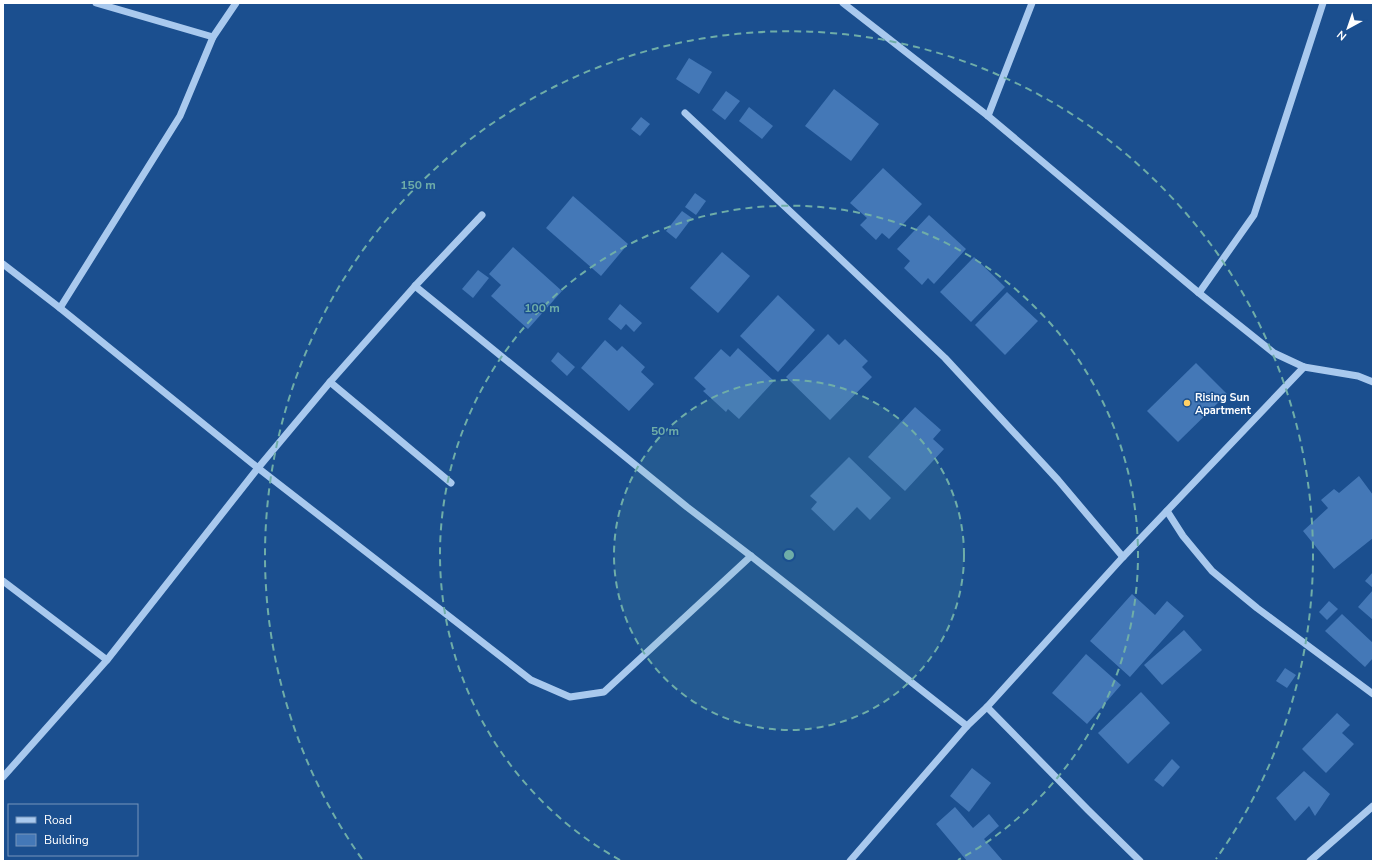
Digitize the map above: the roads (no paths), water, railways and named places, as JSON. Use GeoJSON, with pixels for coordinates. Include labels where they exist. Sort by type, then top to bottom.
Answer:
{"type":"FeatureCollection","features":[{"type":"Feature","properties":{"kind":"street"},"geometry":{"type":"LineString","coordinates":[[96,3],[213,37]]}},
{"type":"Feature","properties":{"kind":"street"},"geometry":{"type":"LineString","coordinates":[[60,308],[180,116],[213,37],[236,3]]}},
{"type":"Feature","properties":{"kind":"street"},"geometry":{"type":"LineString","coordinates":[[843,3],[988,116],[1274,354],[1304,367],[1358,376],[1373,382]]}},
{"type":"Feature","properties":{"kind":"street"},"geometry":{"type":"LineString","coordinates":[[988,116],[1032,3]]}},
{"type":"Feature","properties":{"kind":"street"},"geometry":{"type":"LineString","coordinates":[[1199,293],[1254,215],[1323,3]]}},
{"type":"Feature","properties":{"kind":"street"},"geometry":{"type":"LineString","coordinates":[[685,113],[945,358],[1058,480],[1123,557]]}},
{"type":"Feature","properties":{"kind":"street"},"geometry":{"type":"LineString","coordinates":[[3,777],[107,660],[258,468],[330,382],[415,286],[482,214]]}},
{"type":"Feature","properties":{"kind":"street"},"geometry":{"type":"LineString","coordinates":[[3,264],[60,308],[258,468],[531,680],[570,697],[604,692],[751,556]]}},
{"type":"Feature","properties":{"kind":"street"},"geometry":{"type":"LineString","coordinates":[[415,286],[687,507],[967,726]]}},
{"type":"Feature","properties":{"kind":"street"},"geometry":{"type":"LineString","coordinates":[[850,861],[967,726],[987,707],[1123,557],[1304,367]]}},
{"type":"Feature","properties":{"kind":"street"},"geometry":{"type":"LineString","coordinates":[[330,382],[451,483]]}},
{"type":"Feature","properties":{"kind":"street"},"geometry":{"type":"LineString","coordinates":[[1167,511],[1183,536],[1212,571],[1257,608],[1373,694]]}},
{"type":"Feature","properties":{"kind":"street"},"geometry":{"type":"LineString","coordinates":[[3,581],[107,660]]}},
{"type":"Feature","properties":{"kind":"street"},"geometry":{"type":"LineString","coordinates":[[987,707],[1140,861]]}},
{"type":"Feature","properties":{"kind":"street"},"geometry":{"type":"LineString","coordinates":[[1310,861],[1373,806]]}},
{"type":"Feature","properties":{"kind":"place","name":"Rising Sun Apartment"},"geometry":{"type":"Point","coordinates":[1187,403]}}]}
